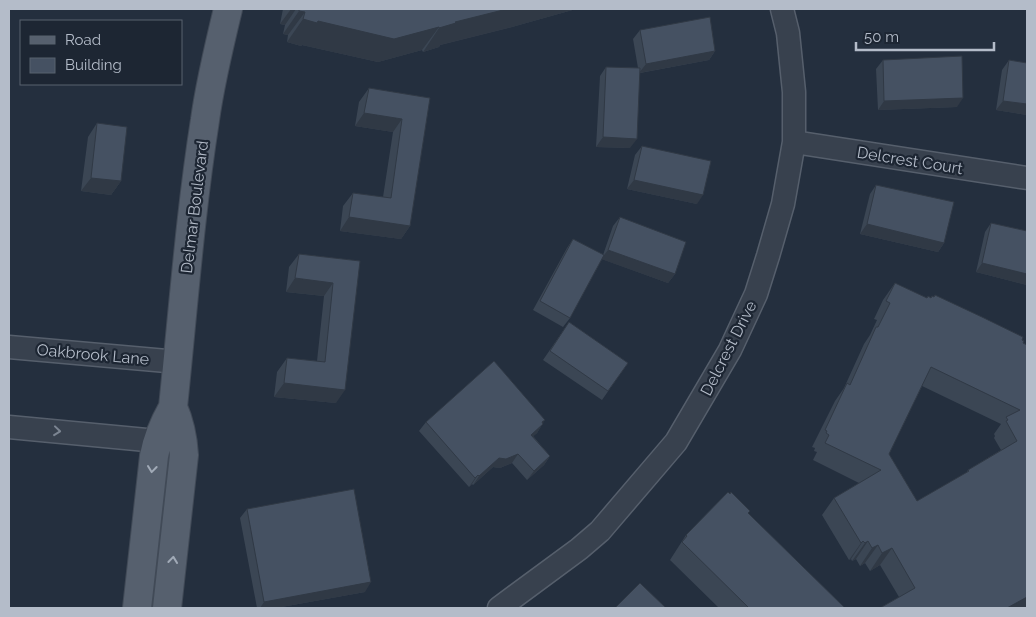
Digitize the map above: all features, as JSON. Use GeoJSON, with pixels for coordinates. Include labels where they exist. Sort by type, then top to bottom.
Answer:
{"type":"FeatureCollection","features":[{"type":"Feature","properties":{"kind":"main road","name":"Delmar Boulevard"},"geometry":{"type":"LineString","coordinates":[[137,608],[157,441],[163,423],[173,407],[190,229],[205,120],[212,78],[228,9]]}},
{"type":"Feature","properties":{"kind":"main road","name":"Delmar Boulevard"},"geometry":{"type":"LineString","coordinates":[[168,608],[184,455],[180,422],[173,407]]}},
{"type":"Feature","properties":{"kind":"street","name":"Delcrest Drive"},"geometry":{"type":"LineString","coordinates":[[499,608],[579,549],[600,531],[676,442],[730,350],[756,294],[782,204],[794,142],[794,92],[788,33],[782,9]]}},
{"type":"Feature","properties":{"kind":"street","name":"Delcrest Court"},"geometry":{"type":"LineString","coordinates":[[794,142],[1027,178]]}},
{"type":"Feature","properties":{"kind":"street","name":"Oakbrook Lane"},"geometry":{"type":"LineString","coordinates":[[9,347],[178,362]]}},
{"type":"Feature","properties":{"kind":"street"},"geometry":{"type":"LineString","coordinates":[[9,427],[157,441]]}},
{"type":"Feature","properties":{"kind":"building"},"geometry":{"type":"Polygon","coordinates":[[[299,9],[507,9],[394,39],[303,19],[305,12],[299,11],[299,9]]]}},
{"type":"Feature","properties":{"kind":"building"},"geometry":{"type":"Polygon","coordinates":[[[710,17],[715,51],[646,64],[640,30],[710,17]]]}},
{"type":"Feature","properties":{"kind":"building"},"geometry":{"type":"Polygon","coordinates":[[[962,56],[963,98],[884,101],[883,60],[962,56]]]}},
{"type":"Feature","properties":{"kind":"building"},"geometry":{"type":"Polygon","coordinates":[[[1009,60],[1027,63],[1027,104],[1003,101],[1009,60]]]}},
{"type":"Feature","properties":{"kind":"building"},"geometry":{"type":"Polygon","coordinates":[[[606,67],[640,68],[637,139],[603,137],[606,67]]]}},
{"type":"Feature","properties":{"kind":"building"},"geometry":{"type":"Polygon","coordinates":[[[369,88],[430,98],[410,226],[349,217],[353,193],[391,198],[402,119],[364,113],[369,88]]]}},
{"type":"Feature","properties":{"kind":"building"},"geometry":{"type":"Polygon","coordinates":[[[97,123],[127,127],[121,181],[91,178],[97,123]]]}},
{"type":"Feature","properties":{"kind":"building"},"geometry":{"type":"Polygon","coordinates":[[[642,146],[711,161],[703,195],[634,180],[642,146]]]}},
{"type":"Feature","properties":{"kind":"building"},"geometry":{"type":"Polygon","coordinates":[[[876,185],[954,202],[944,243],[867,224],[876,185]]]}},
{"type":"Feature","properties":{"kind":"building"},"geometry":{"type":"Polygon","coordinates":[[[620,217],[686,242],[675,274],[608,250],[620,217]]]}},
{"type":"Feature","properties":{"kind":"building"},"geometry":{"type":"Polygon","coordinates":[[[991,223],[1027,231],[1027,274],[982,263],[991,223]]]}},
{"type":"Feature","properties":{"kind":"building"},"geometry":{"type":"Polygon","coordinates":[[[573,239],[604,255],[570,318],[540,301],[573,239]]]}},
{"type":"Feature","properties":{"kind":"building"},"geometry":{"type":"Polygon","coordinates":[[[299,254],[360,261],[345,390],[284,383],[287,358],[325,362],[333,283],[295,278],[299,254]]]}},
{"type":"Feature","properties":{"kind":"building"},"geometry":{"type":"Polygon","coordinates":[[[895,283],[927,298],[928,296],[934,297],[935,295],[1023,337],[1023,343],[1027,345],[1027,597],[1007,608],[880,608],[915,588],[892,548],[882,553],[878,545],[872,548],[868,541],[861,543],[834,498],[881,470],[825,443],[829,435],[825,430],[847,383],[850,385],[876,327],[878,327],[890,303],[886,301],[895,283]],[[931,367],[889,454],[917,501],[1017,441],[1006,421],[1008,420],[1006,417],[1020,410],[931,367]]]}},
{"type":"Feature","properties":{"kind":"building"},"geometry":{"type":"Polygon","coordinates":[[[569,322],[628,363],[608,391],[550,351],[569,322]]]}},
{"type":"Feature","properties":{"kind":"building"},"geometry":{"type":"Polygon","coordinates":[[[494,361],[545,420],[531,435],[550,456],[534,471],[518,454],[506,459],[499,458],[475,478],[426,422],[494,361]]]}},
{"type":"Feature","properties":{"kind":"building"},"geometry":{"type":"Polygon","coordinates":[[[354,489],[371,582],[264,602],[247,509],[354,489]]]}},
{"type":"Feature","properties":{"kind":"building"},"geometry":{"type":"Polygon","coordinates":[[[728,492],[730,494],[731,492],[750,511],[748,513],[845,608],[749,608],[682,542],[686,535],[728,492]]]}},
{"type":"Feature","properties":{"kind":"building"},"geometry":{"type":"Polygon","coordinates":[[[640,583],[666,608],[615,608],[640,583]]]}}]}
